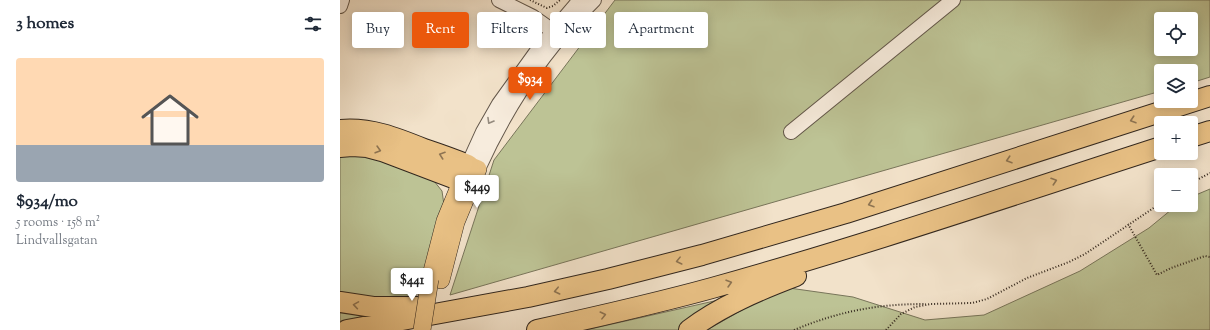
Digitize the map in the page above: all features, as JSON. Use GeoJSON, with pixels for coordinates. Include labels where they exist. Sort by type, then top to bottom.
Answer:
{"type":"FeatureCollection","features":[{"type":"Feature","properties":{"kind":"highway"},"geometry":{"type":"LineString","coordinates":[[347,330],[433,322],[702,255],[846,213],[1210,96]]}},
{"type":"Feature","properties":{"kind":"highway"},"geometry":{"type":"LineString","coordinates":[[340,130],[356,129],[385,134],[469,175]]}},
{"type":"Feature","properties":{"kind":"highway"},"geometry":{"type":"LineString","coordinates":[[1198,135],[1210,131]]}},
{"type":"Feature","properties":{"kind":"highway"},"geometry":{"type":"LineString","coordinates":[[340,147],[367,147],[469,175]]}},
{"type":"Feature","properties":{"kind":"highway"},"geometry":{"type":"LineString","coordinates":[[537,330],[726,284],[828,254],[1154,149]]}},
{"type":"Feature","properties":{"kind":"highway"},"geometry":{"type":"LineString","coordinates":[[689,330],[719,310],[774,284],[986,203]]}},
{"type":"Feature","properties":{"kind":"highway"},"geometry":{"type":"LineString","coordinates":[[340,302],[373,307],[419,307],[433,322]]}},
{"type":"Feature","properties":{"kind":"main road"},"geometry":{"type":"LineString","coordinates":[[422,330],[469,175]]}},
{"type":"Feature","properties":{"kind":"main road"},"geometry":{"type":"LineString","coordinates":[[433,322],[436,280]]}},
{"type":"Feature","properties":{"kind":"street"},"geometry":{"type":"LineString","coordinates":[[340,6],[342,0]]}},
{"type":"Feature","properties":{"kind":"street"},"geometry":{"type":"LineString","coordinates":[[572,12],[580,0]]}},
{"type":"Feature","properties":{"kind":"street"},"geometry":{"type":"LineString","coordinates":[[581,12],[594,0]]}},
{"type":"Feature","properties":{"kind":"street"},"geometry":{"type":"LineString","coordinates":[[791,132],[953,0]]}},
{"type":"Feature","properties":{"kind":"street"},"geometry":{"type":"LineString","coordinates":[[500,1],[533,17],[550,29]]}},
{"type":"Feature","properties":{"kind":"street"},"geometry":{"type":"LineString","coordinates":[[500,1],[513,12]]}},
{"type":"Feature","properties":{"kind":"street"},"geometry":{"type":"LineString","coordinates":[[542,45],[550,39]]}},
{"type":"Feature","properties":{"kind":"street"},"geometry":{"type":"LineString","coordinates":[[469,175],[550,45]]}},
{"type":"Feature","properties":{"kind":"street"},"geometry":{"type":"LineString","coordinates":[[469,175],[483,132],[500,104],[539,48]]}},
{"type":"Feature","properties":{"kind":"path"},"geometry":{"type":"LineString","coordinates":[[530,0],[547,8],[553,6],[560,0]]}},
{"type":"Feature","properties":{"kind":"path"},"geometry":{"type":"LineString","coordinates":[[1198,179],[1210,173]]}},
{"type":"Feature","properties":{"kind":"path"},"geometry":{"type":"LineString","coordinates":[[794,330],[834,315],[859,309],[887,305],[972,303],[987,299],[1027,278],[1074,260],[1085,254],[1154,207]]}},
{"type":"Feature","properties":{"kind":"path"},"geometry":{"type":"LineString","coordinates":[[1128,224],[1157,275],[1171,268],[1205,256],[1210,257]]}},
{"type":"Feature","properties":{"kind":"path"},"geometry":{"type":"LineString","coordinates":[[886,330],[901,314],[916,307],[931,304]]}},
{"type":"Feature","properties":{"kind":"green space"},"geometry":{"type":"Polygon","coordinates":[[[615,0],[1210,0],[1210,77],[1198,81],[1198,64],[1154,64],[1154,93],[450,295],[494,160],[579,48],[606,48],[606,12],[615,0]]]}},
{"type":"Feature","properties":{"kind":"green space"},"geometry":{"type":"Polygon","coordinates":[[[364,155],[434,181],[442,191],[444,205],[415,298],[374,300],[340,293],[340,156],[364,155]]]}},
{"type":"Feature","properties":{"kind":"green space"},"geometry":{"type":"Polygon","coordinates":[[[1210,189],[1210,330],[707,330],[782,287],[853,297],[925,320],[984,315],[1080,271],[1149,228],[1168,212],[1198,212],[1198,194],[1210,189]]]}},
{"type":"Feature","properties":{"kind":"green space"},"geometry":{"type":"Polygon","coordinates":[[[723,299],[678,330],[586,330],[723,299]]]}},
{"type":"Feature","properties":{"kind":"green space"},"geometry":{"type":"Polygon","coordinates":[[[340,311],[371,318],[340,321],[340,311]]]}}]}
